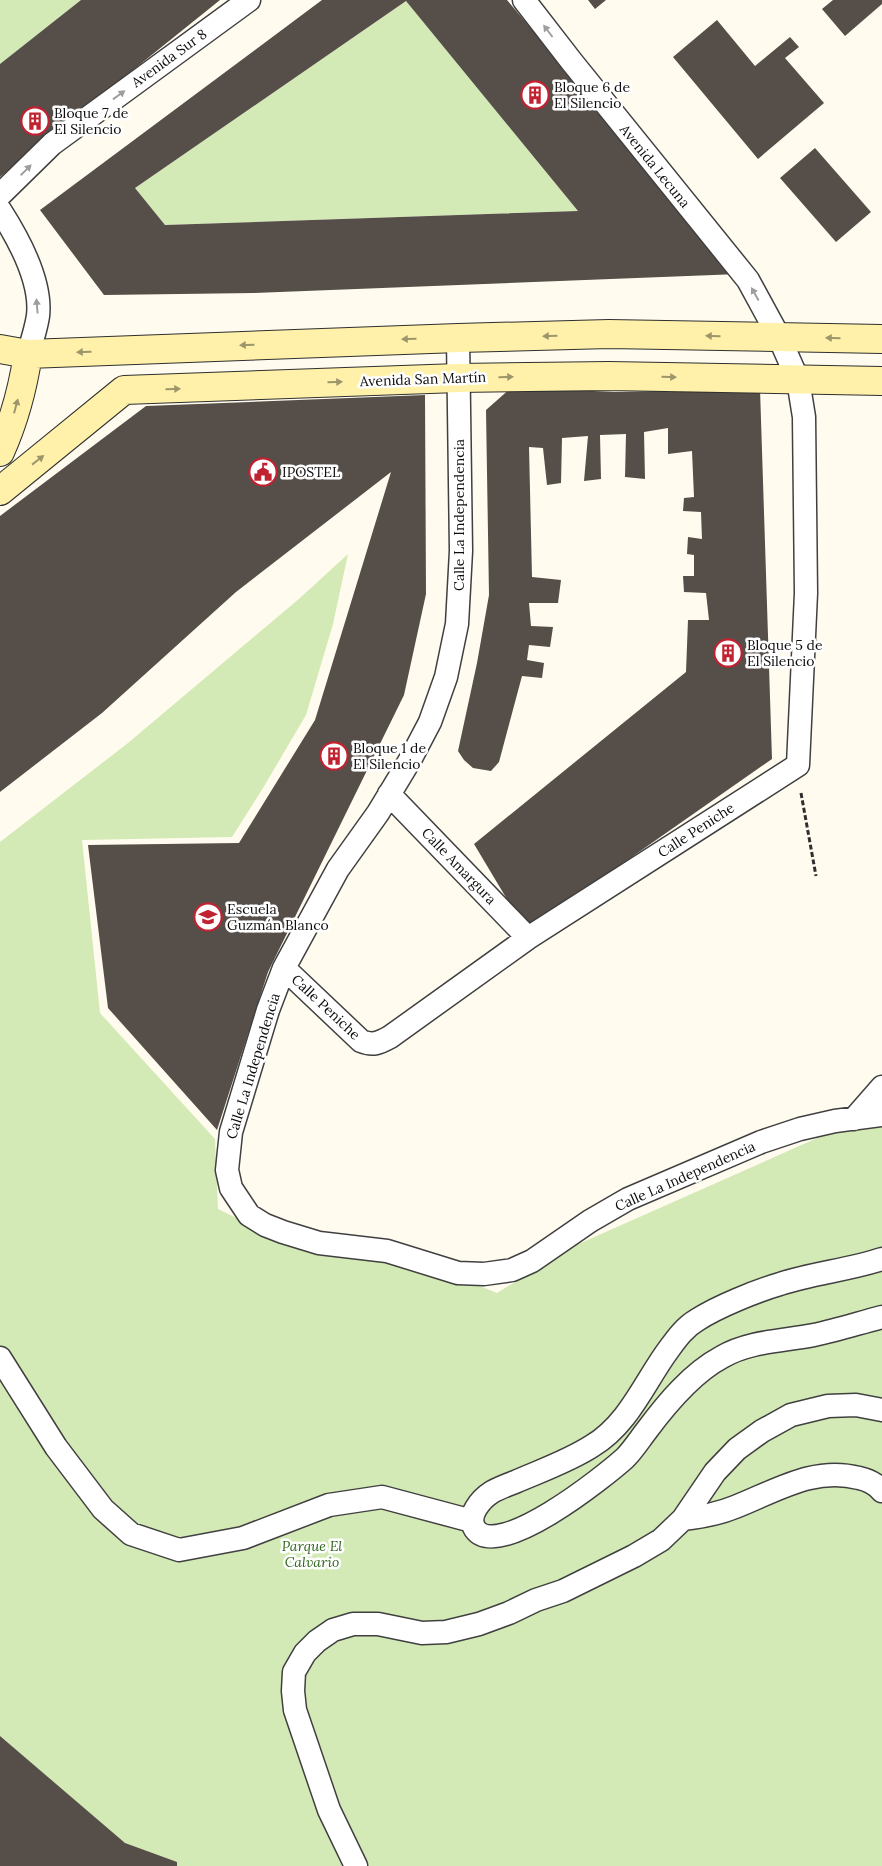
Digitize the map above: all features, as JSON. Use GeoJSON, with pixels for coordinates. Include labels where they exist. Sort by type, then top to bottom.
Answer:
{"type":"FeatureCollection","features":[{"type":"Feature","properties":{"kind":"main road"},"geometry":{"type":"LineString","coordinates":[[0,349],[28,354],[609,334],[882,339]]}},
{"type":"Feature","properties":{"kind":"main road"},"geometry":{"type":"LineString","coordinates":[[0,452],[10,429],[28,354]]}},
{"type":"Feature","properties":{"kind":"main road","name":"Avenida San Martín"},"geometry":{"type":"LineString","coordinates":[[0,491],[124,390],[458,378],[610,376],[882,380]]}},
{"type":"Feature","properties":{"kind":"street","name":"Avenida Sur 8"},"geometry":{"type":"LineString","coordinates":[[0,195],[52,144],[249,0]]}},
{"type":"Feature","properties":{"kind":"street","name":"Avenida Lecuna"},"geometry":{"type":"LineString","coordinates":[[524,0],[748,280],[779,337],[798,380]]}},
{"type":"Feature","properties":{"kind":"street"},"geometry":{"type":"LineString","coordinates":[[0,210],[13,230],[26,258],[35,288],[38,314],[28,354]]}},
{"type":"Feature","properties":{"kind":"street","name":"Calle La Independencia"},"geometry":{"type":"LineString","coordinates":[[458,338],[462,551],[457,624],[446,677],[430,722],[410,760],[378,813],[338,869],[284,968],[268,1010],[231,1132],[227,1170],[231,1188],[249,1215],[265,1225],[319,1243],[387,1251],[458,1272],[484,1274],[512,1270],[532,1261],[590,1221],[628,1199],[784,1134],[800,1129],[882,1115]]}},
{"type":"Feature","properties":{"kind":"street"},"geometry":{"type":"LineString","coordinates":[[798,380],[804,417],[806,593],[798,765]]}},
{"type":"Feature","properties":{"kind":"street","name":"Calle Peniche"},"geometry":{"type":"LineString","coordinates":[[284,968],[361,1041],[377,1044],[390,1037],[528,938],[798,765]]}},
{"type":"Feature","properties":{"kind":"street","name":"Calle Amargura"},"geometry":{"type":"LineString","coordinates":[[389,794],[528,938]]}},
{"type":"Feature","properties":{"kind":"street"},"geometry":{"type":"LineString","coordinates":[[854,1119],[882,1087]]}},
{"type":"Feature","properties":{"kind":"street"},"geometry":{"type":"LineString","coordinates":[[882,1259],[779,1284],[697,1320],[682,1331],[655,1367],[634,1403],[617,1426],[604,1438],[584,1451],[491,1492],[474,1511],[472,1521],[476,1530],[483,1536],[498,1536],[513,1532],[563,1506],[628,1455],[684,1386],[722,1356],[740,1348],[816,1334],[882,1318]]}},
{"type":"Feature","properties":{"kind":"street"},"geometry":{"type":"LineString","coordinates":[[0,1358],[56,1447],[103,1509],[131,1534],[171,1548],[179,1550],[243,1538],[329,1505],[382,1497],[472,1521]]}},
{"type":"Feature","properties":{"kind":"street"},"geometry":{"type":"LineString","coordinates":[[356,1866],[329,1810],[295,1710],[292,1691],[294,1672],[305,1653],[317,1641],[333,1630],[353,1624],[378,1624],[422,1633],[446,1632],[479,1624],[563,1591],[634,1556],[661,1540],[683,1520],[715,1472],[737,1449],[762,1431],[791,1415],[828,1406],[856,1405],[882,1410]]}},
{"type":"Feature","properties":{"kind":"street"},"geometry":{"type":"LineString","coordinates":[[683,1520],[711,1515],[735,1507],[776,1488],[816,1476],[852,1476],[869,1481],[882,1491]]}},
{"type":"Feature","properties":{"kind":"path"},"geometry":{"type":"LineString","coordinates":[[798,765],[801,794],[816,876]]}},
{"type":"Feature","properties":{"kind":"green space"},"geometry":{"type":"Polygon","coordinates":[[[0,0],[81,0],[0,64],[0,0]]]}},
{"type":"Feature","properties":{"kind":"green space"},"geometry":{"type":"Polygon","coordinates":[[[406,1],[578,211],[165,225],[135,188],[406,1]]]}},
{"type":"Feature","properties":{"kind":"green space","name":"Parque El Calvario"},"geometry":{"type":"Polygon","coordinates":[[[348,554],[333,624],[306,715],[232,837],[82,840],[100,1013],[215,1139],[218,1209],[288,1243],[381,1246],[497,1293],[574,1246],[867,1116],[882,1107],[882,1866],[0,1866],[0,842],[128,743],[300,598],[348,554]]]}},
{"type":"Feature","properties":{"kind":"building","name":"Bloque 7 de El Silencio"},"geometry":{"type":"Polygon","coordinates":[[[81,0],[220,0],[0,177],[0,64],[81,0]]]}},
{"type":"Feature","properties":{"kind":"building","name":"Bloque 6 de El Silencio"},"geometry":{"type":"Polygon","coordinates":[[[322,0],[507,0],[739,274],[254,293],[104,295],[40,210],[322,0]],[[406,1],[135,188],[165,225],[578,211],[406,1]]]}},
{"type":"Feature","properties":{"kind":"building"},"geometry":{"type":"Polygon","coordinates":[[[588,0],[606,0],[595,9],[588,0]]]}},
{"type":"Feature","properties":{"kind":"building"},"geometry":{"type":"Polygon","coordinates":[[[833,0],[882,0],[882,4],[845,36],[822,9],[833,0]]]}},
{"type":"Feature","properties":{"kind":"building"},"geometry":{"type":"Polygon","coordinates":[[[717,20],[755,66],[790,37],[799,47],[785,58],[824,103],[758,159],[673,57],[717,20]]]}},
{"type":"Feature","properties":{"kind":"building"},"geometry":{"type":"Polygon","coordinates":[[[815,148],[871,212],[836,242],[780,178],[815,148]]]}},
{"type":"Feature","properties":{"kind":"building","name":"Bloque 5 de El Silencio"},"geometry":{"type":"Polygon","coordinates":[[[512,387],[614,392],[760,389],[772,759],[526,931],[474,844],[686,672],[688,620],[709,620],[706,593],[684,592],[683,576],[694,576],[694,555],[687,554],[688,537],[702,539],[701,512],[683,511],[684,498],[694,497],[692,451],[668,454],[668,428],[644,432],[645,479],[625,477],[626,434],[600,435],[601,479],[584,481],[588,436],[562,438],[561,483],[547,485],[543,448],[529,447],[532,577],[561,580],[558,603],[529,603],[531,626],[553,627],[550,647],[529,645],[527,660],[544,663],[542,678],[522,676],[499,762],[491,771],[473,768],[464,760],[458,751],[489,595],[486,410],[512,387]]]}},
{"type":"Feature","properties":{"kind":"building","name":"Bloque 1 de El Silencio"},"geometry":{"type":"Polygon","coordinates":[[[425,395],[426,594],[404,695],[268,972],[217,1130],[108,1008],[88,845],[239,843],[315,720],[391,472],[236,592],[102,713],[0,792],[0,516],[146,406],[425,395]]]}},
{"type":"Feature","properties":{"kind":"building"},"geometry":{"type":"Polygon","coordinates":[[[0,1736],[125,1843],[177,1862],[177,1866],[0,1866],[0,1736]]]}},
{"type":"Feature","properties":{"kind":"place","name":"Bloque 6 de El Silencio"},"geometry":{"type":"Point","coordinates":[535,95]}},
{"type":"Feature","properties":{"kind":"place","name":"Bloque 7 de El Silencio"},"geometry":{"type":"Point","coordinates":[35,121]}},
{"type":"Feature","properties":{"kind":"place","name":"IPOSTEL"},"geometry":{"type":"Point","coordinates":[263,472]}},
{"type":"Feature","properties":{"kind":"place","name":"Bloque 5 de El Silencio"},"geometry":{"type":"Point","coordinates":[728,653]}},
{"type":"Feature","properties":{"kind":"place","name":"Bloque 1 de El Silencio"},"geometry":{"type":"Point","coordinates":[334,756]}},
{"type":"Feature","properties":{"kind":"place","name":"Escuela Guzmán Blanco"},"geometry":{"type":"Point","coordinates":[208,917]}}]}
